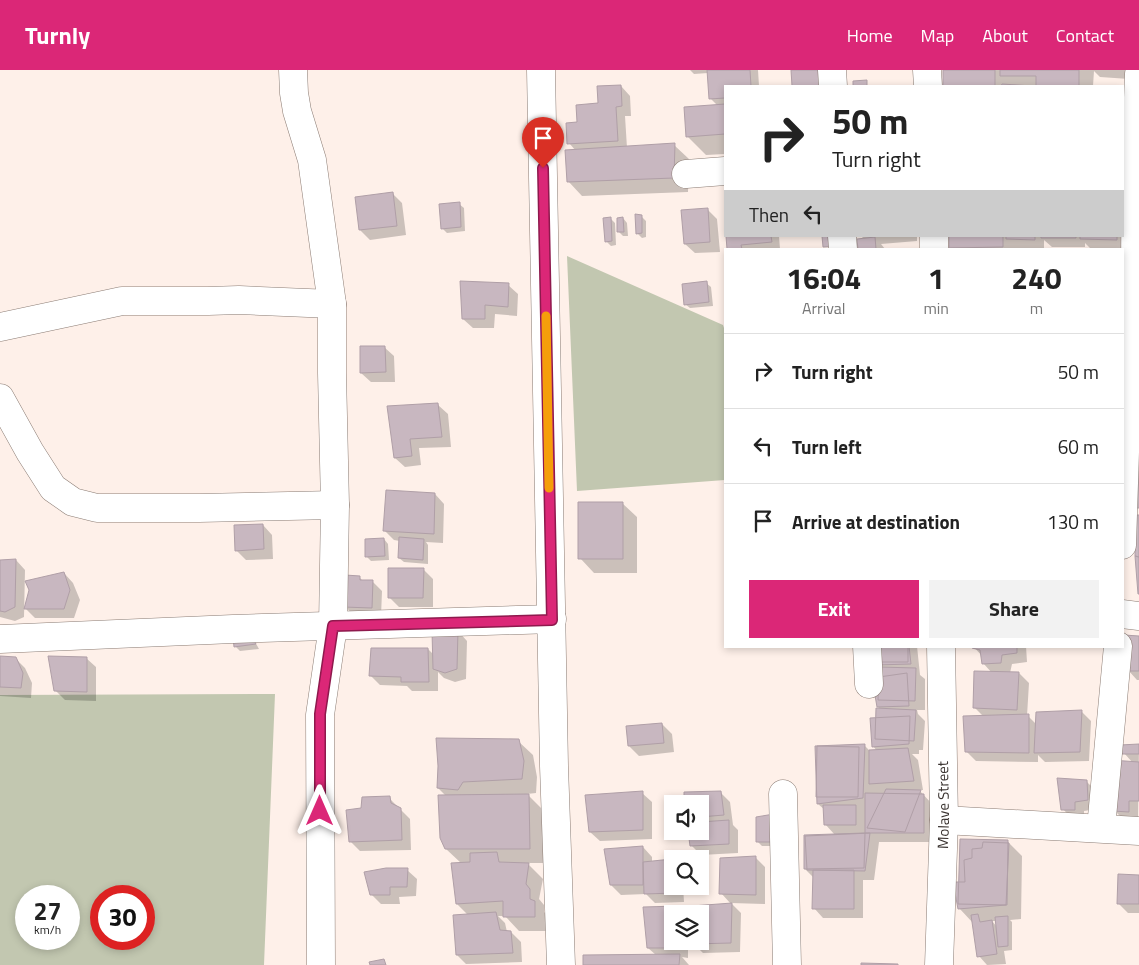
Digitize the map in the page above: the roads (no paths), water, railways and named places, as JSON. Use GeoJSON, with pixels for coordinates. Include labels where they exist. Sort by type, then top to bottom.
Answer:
{"type":"FeatureCollection","features":[{"type":"Feature","properties":{"kind":"street"},"geometry":{"type":"LineString","coordinates":[[293,70],[297,111],[312,160],[332,304],[335,505],[333,626],[320,714],[321,965]]}},
{"type":"Feature","properties":{"kind":"street"},"geometry":{"type":"LineString","coordinates":[[541,70],[555,776],[561,965]]}},
{"type":"Feature","properties":{"kind":"street"},"geometry":{"type":"LineString","coordinates":[[832,70],[833,85]]}},
{"type":"Feature","properties":{"kind":"street"},"geometry":{"type":"LineString","coordinates":[[927,70],[928,85]]}},
{"type":"Feature","properties":{"kind":"street"},"geometry":{"type":"LineString","coordinates":[[1124,442],[1129,266],[1129,144],[1139,74]]}},
{"type":"Feature","properties":{"kind":"street"},"geometry":{"type":"LineString","coordinates":[[686,174],[724,171]]}},
{"type":"Feature","properties":{"kind":"street"},"geometry":{"type":"LineString","coordinates":[[0,327],[122,301],[239,300],[332,304]]}},
{"type":"Feature","properties":{"kind":"street"},"geometry":{"type":"LineString","coordinates":[[0,398],[52,488],[73,502],[97,508],[335,505]]}},
{"type":"Feature","properties":{"kind":"street"},"geometry":{"type":"LineString","coordinates":[[1124,614],[1139,616]]}},
{"type":"Feature","properties":{"kind":"street"},"geometry":{"type":"LineString","coordinates":[[0,640],[223,629],[552,620]]}},
{"type":"Feature","properties":{"kind":"street"},"geometry":{"type":"LineString","coordinates":[[867,648],[869,684]]}},
{"type":"Feature","properties":{"kind":"street","name":"Molave Street"},"geometry":{"type":"LineString","coordinates":[[939,965],[944,820],[942,648]]}},
{"type":"Feature","properties":{"kind":"street"},"geometry":{"type":"LineString","coordinates":[[1101,828],[1118,648]]}},
{"type":"Feature","properties":{"kind":"street"},"geometry":{"type":"LineString","coordinates":[[783,794],[787,965]]}},
{"type":"Feature","properties":{"kind":"street"},"geometry":{"type":"LineString","coordinates":[[944,820],[1139,831]]}}]}
